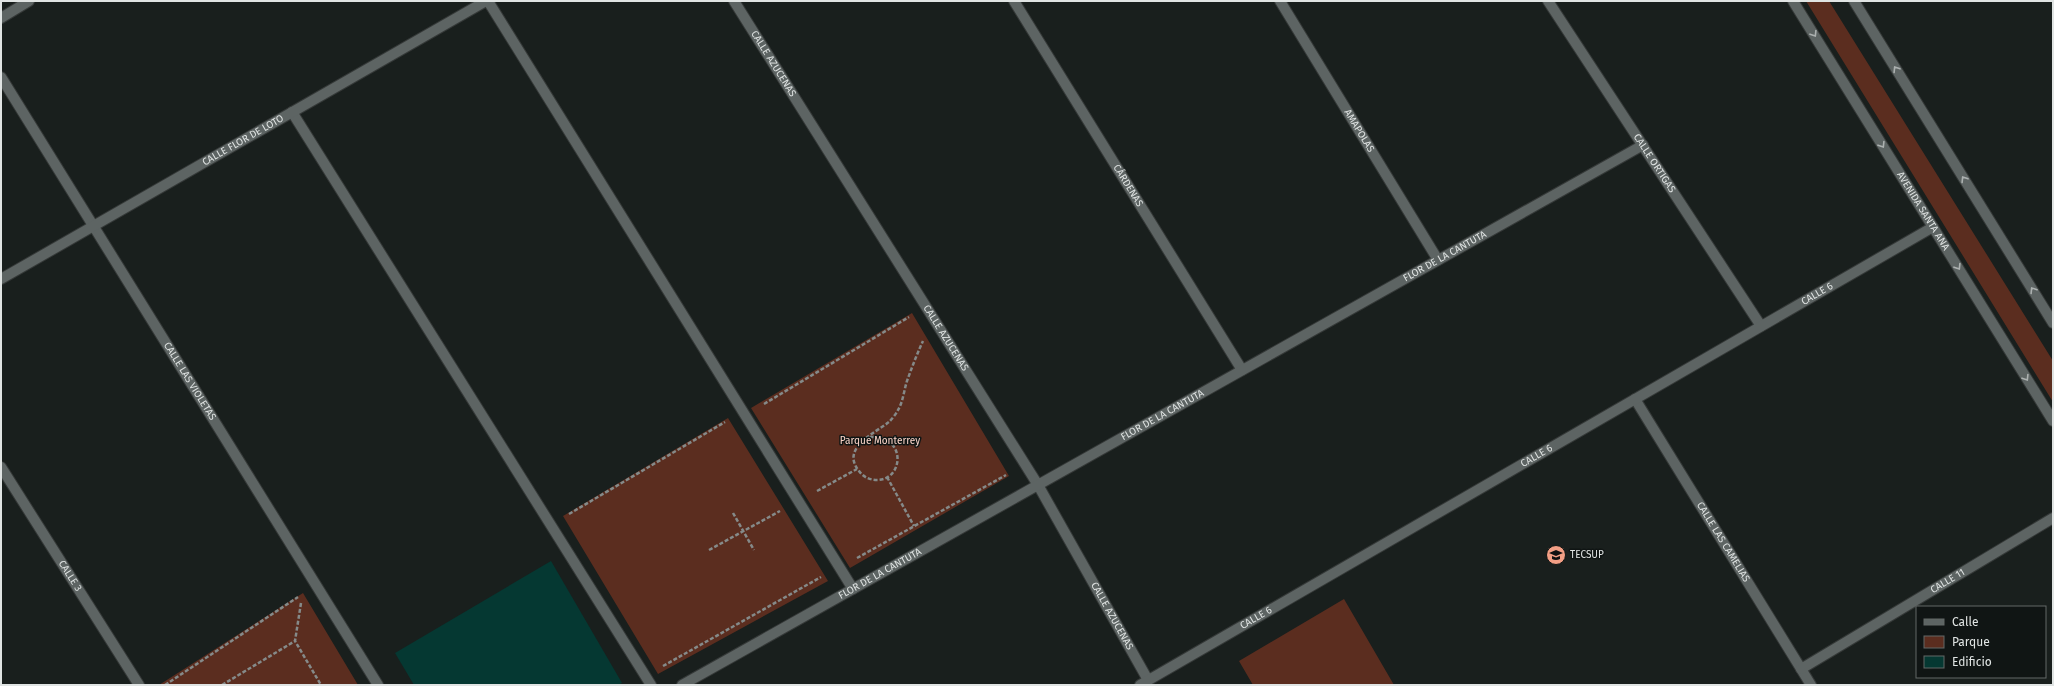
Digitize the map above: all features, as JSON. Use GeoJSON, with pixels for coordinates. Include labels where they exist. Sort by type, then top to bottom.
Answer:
{"type":"FeatureCollection","features":[{"type":"Feature","properties":{"kind":"street"},"geometry":{"type":"LineString","coordinates":[[1,18],[29,1]]}},
{"type":"Feature","properties":{"kind":"street"},"geometry":{"type":"LineString","coordinates":[[487,1],[854,589]]}},
{"type":"Feature","properties":{"kind":"street","name":"CALLE FLOR DE LOTO"},"geometry":{"type":"LineString","coordinates":[[1,279],[487,1]]}},
{"type":"Feature","properties":{"kind":"street","name":"CALLE AZUCENAS"},"geometry":{"type":"LineString","coordinates":[[734,1],[1038,485],[1144,683]]}},
{"type":"Feature","properties":{"kind":"street","name":"CÁRDENAS"},"geometry":{"type":"LineString","coordinates":[[1014,1],[1242,370]]}},
{"type":"Feature","properties":{"kind":"street","name":"AMAPOLAS"},"geometry":{"type":"LineString","coordinates":[[1280,1],[1438,260]]}},
{"type":"Feature","properties":{"kind":"street","name":"CALLE ORTIGAS"},"geometry":{"type":"LineString","coordinates":[[1548,1],[1761,326]]}},
{"type":"Feature","properties":{"kind":"street","name":"AVENIDA SANTA ANA"},"geometry":{"type":"LineString","coordinates":[[1793,1],[2053,421]]}},
{"type":"Feature","properties":{"kind":"street"},"geometry":{"type":"LineString","coordinates":[[1854,1],[2053,323]]}},
{"type":"Feature","properties":{"kind":"street","name":"CALLE LAS VIOLETAS"},"geometry":{"type":"LineString","coordinates":[[1,77],[378,685]]}},
{"type":"Feature","properties":{"kind":"street"},"geometry":{"type":"LineString","coordinates":[[292,112],[651,685]]}},
{"type":"Feature","properties":{"kind":"street","name":"FLOR DE LA CANTUTA"},"geometry":{"type":"LineString","coordinates":[[682,685],[1643,145]]}},
{"type":"Feature","properties":{"kind":"street","name":"CALLE 6"},"geometry":{"type":"LineString","coordinates":[[1144,683],[1933,227]]}},
{"type":"Feature","properties":{"kind":"street","name":"CALLE LAS CAMELIAS"},"geometry":{"type":"LineString","coordinates":[[1635,399],[1811,685]]}},
{"type":"Feature","properties":{"kind":"street","name":"CALLE 3"},"geometry":{"type":"LineString","coordinates":[[1,467],[138,685]]}},
{"type":"Feature","properties":{"kind":"street","name":"CALLE 11"},"geometry":{"type":"LineString","coordinates":[[1801,669],[2053,518]]}},
{"type":"Feature","properties":{"kind":"path"},"geometry":{"type":"LineString","coordinates":[[745,414],[927,308]]}},
{"type":"Feature","properties":{"kind":"path"},"geometry":{"type":"LineString","coordinates":[[870,436],[881,436],[890,441],[896,450],[898,460],[895,470],[887,477],[879,480],[870,479],[862,475],[856,469],[854,459],[856,449],[862,441],[870,436],[877,428],[889,422],[899,408],[924,336]]}},
{"type":"Feature","properties":{"kind":"path"},"geometry":{"type":"LineString","coordinates":[[565,517],[727,420]]}},
{"type":"Feature","properties":{"kind":"path"},"geometry":{"type":"LineString","coordinates":[[810,495],[856,469]]}},
{"type":"Feature","properties":{"kind":"path"},"geometry":{"type":"LineString","coordinates":[[851,561],[1006,476]]}},
{"type":"Feature","properties":{"kind":"path"},"geometry":{"type":"LineString","coordinates":[[887,477],[914,526]]}},
{"type":"Feature","properties":{"kind":"path"},"geometry":{"type":"LineString","coordinates":[[709,550],[782,510]]}},
{"type":"Feature","properties":{"kind":"path"},"geometry":{"type":"LineString","coordinates":[[733,513],[754,550]]}},
{"type":"Feature","properties":{"kind":"path"},"geometry":{"type":"LineString","coordinates":[[659,668],[822,576]]}},
{"type":"Feature","properties":{"kind":"path"},"geometry":{"type":"LineString","coordinates":[[165,685],[303,594],[295,640],[320,685]]}},
{"type":"Feature","properties":{"kind":"path"},"geometry":{"type":"LineString","coordinates":[[222,685],[295,640]]}},
{"type":"Feature","properties":{"kind":"green space"},"geometry":{"type":"Polygon","coordinates":[[[1806,1],[1829,1],[2053,361],[2053,402],[1806,1]]]}},
{"type":"Feature","properties":{"kind":"green space","name":"Parque Monterrey"},"geometry":{"type":"Polygon","coordinates":[[[912,313],[1009,476],[850,568],[751,408],[912,313]]]}},
{"type":"Feature","properties":{"kind":"green space"},"geometry":{"type":"Polygon","coordinates":[[[728,418],[828,581],[658,674],[563,516],[728,418]]]}},
{"type":"Feature","properties":{"kind":"green space"},"geometry":{"type":"Polygon","coordinates":[[[303,593],[358,685],[159,685],[303,593]]]}},
{"type":"Feature","properties":{"kind":"green space"},"geometry":{"type":"Polygon","coordinates":[[[1344,599],[1394,685],[1253,685],[1239,661],[1344,599]]]}},
{"type":"Feature","properties":{"kind":"building"},"geometry":{"type":"Polygon","coordinates":[[[551,561],[622,683],[618,685],[414,685],[395,653],[551,561]]]}},
{"type":"Feature","properties":{"kind":"place","name":"TECSUP"},"geometry":{"type":"Point","coordinates":[1556,555]}}]}
